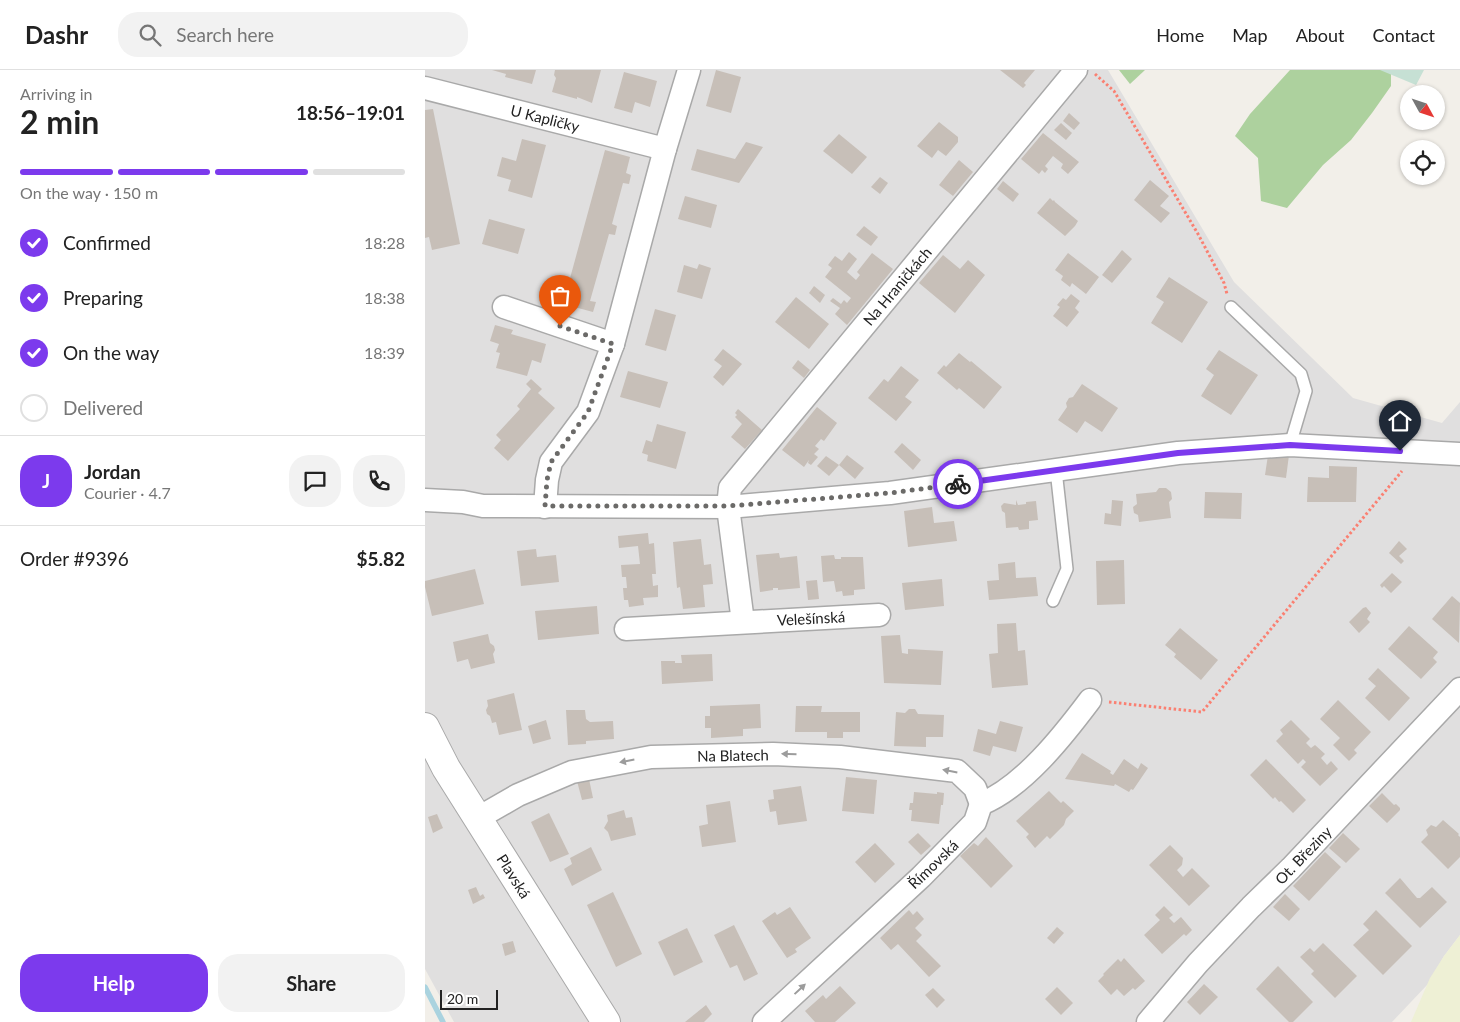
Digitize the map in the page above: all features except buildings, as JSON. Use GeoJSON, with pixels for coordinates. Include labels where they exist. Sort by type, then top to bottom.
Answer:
{"type":"FeatureCollection","features":[{"type":"Feature","properties":{"kind":"street"},"geometry":{"type":"LineString","coordinates":[[545,506],[547,480],[551,462],[588,412],[613,344],[665,149],[689,70]]}},
{"type":"Feature","properties":{"kind":"street","name":"Na Hraničkách"},"geometry":{"type":"LineString","coordinates":[[728,506],[729,488],[1075,70]]}},
{"type":"Feature","properties":{"kind":"street","name":"U Kapličky"},"geometry":{"type":"LineString","coordinates":[[425,88],[665,149]]}},
{"type":"Feature","properties":{"kind":"street"},"geometry":{"type":"LineString","coordinates":[[504,307],[613,344]]}},
{"type":"Feature","properties":{"kind":"street"},"geometry":{"type":"LineString","coordinates":[[425,500],[463,502],[483,506],[728,506],[890,493],[1178,453],[1290,445],[1460,454]]}},
{"type":"Feature","properties":{"kind":"street"},"geometry":{"type":"LineString","coordinates":[[728,506],[743,622]]}},
{"type":"Feature","properties":{"kind":"street","name":"Velešínská"},"geometry":{"type":"LineString","coordinates":[[625,630],[879,614]]}},
{"type":"Feature","properties":{"kind":"street","name":"Ot. Březiny"},"geometry":{"type":"LineString","coordinates":[[1148,1022],[1198,963],[1251,906],[1291,868],[1460,689]]}},
{"type":"Feature","properties":{"kind":"street"},"geometry":{"type":"LineString","coordinates":[[981,804],[1003,793],[1026,774],[1074,721],[1090,700]]}},
{"type":"Feature","properties":{"kind":"street","name":"Plavská"},"geometry":{"type":"LineString","coordinates":[[425,727],[446,768],[606,1022]]}},
{"type":"Feature","properties":{"kind":"street","name":"Na Blatech"},"geometry":{"type":"LineString","coordinates":[[478,818],[518,795],[572,772],[651,757],[773,754],[831,756],[957,771],[975,788],[981,804]]}},
{"type":"Feature","properties":{"kind":"street","name":"Římovská"},"geometry":{"type":"LineString","coordinates":[[764,1022],[921,877],[975,822],[981,804]]}},
{"type":"Feature","properties":{"kind":"lane"},"geometry":{"type":"LineString","coordinates":[[1231,307],[1301,374],[1306,391],[1290,445]]}},
{"type":"Feature","properties":{"kind":"lane"},"geometry":{"type":"LineString","coordinates":[[1053,601],[1067,569],[1056,470]]}},
{"type":"Feature","properties":{"kind":"path"},"geometry":{"type":"LineString","coordinates":[[1091,70],[1114,92],[1160,168],[1224,283],[1231,307]]}},
{"type":"Feature","properties":{"kind":"path"},"geometry":{"type":"LineString","coordinates":[[1090,700],[1202,712],[1419,452]]}},
{"type":"Feature","properties":{"kind":"shaded area"},"geometry":{"type":"Polygon","coordinates":[[[425,70],[1108,70],[1234,282],[1353,398],[1442,423],[1460,402],[1460,935],[1444,956],[1428,984],[1392,1022],[454,1022],[425,969],[425,70]]]}},
{"type":"Feature","properties":{"kind":"green space"},"geometry":{"type":"Polygon","coordinates":[[[1119,70],[1145,70],[1130,84],[1119,70]]]}},
{"type":"Feature","properties":{"kind":"green space"},"geometry":{"type":"Polygon","coordinates":[[[1290,70],[1391,70],[1391,86],[1351,140],[1323,165],[1287,208],[1261,201],[1258,158],[1235,136],[1250,114],[1290,70]]]}},
{"type":"Feature","properties":{"kind":"green space"},"geometry":{"type":"Polygon","coordinates":[[[1380,70],[1424,70],[1416,85],[1380,70]]]}},
{"type":"Feature","properties":{"kind":"green space"},"geometry":{"type":"Polygon","coordinates":[[[1460,935],[1460,1022],[1411,1022],[1430,978],[1460,935]]]}},
{"type":"Feature","properties":{"kind":"waterway"},"geometry":{"type":"LineString","coordinates":[[425,987],[443,1022]]}},
{"type":"Feature","properties":{"kind":"way so far"},"geometry":{"type":"LineString","coordinates":[[560,326],[613,344],[588,412],[551,462],[547,480],[545,506],[728,506],[890,493],[958,484]]}},
{"type":"Feature","properties":{"kind":"route"},"geometry":{"type":"LineString","coordinates":[[958,484],[1178,453],[1290,445],[1400,451]]}}]}
